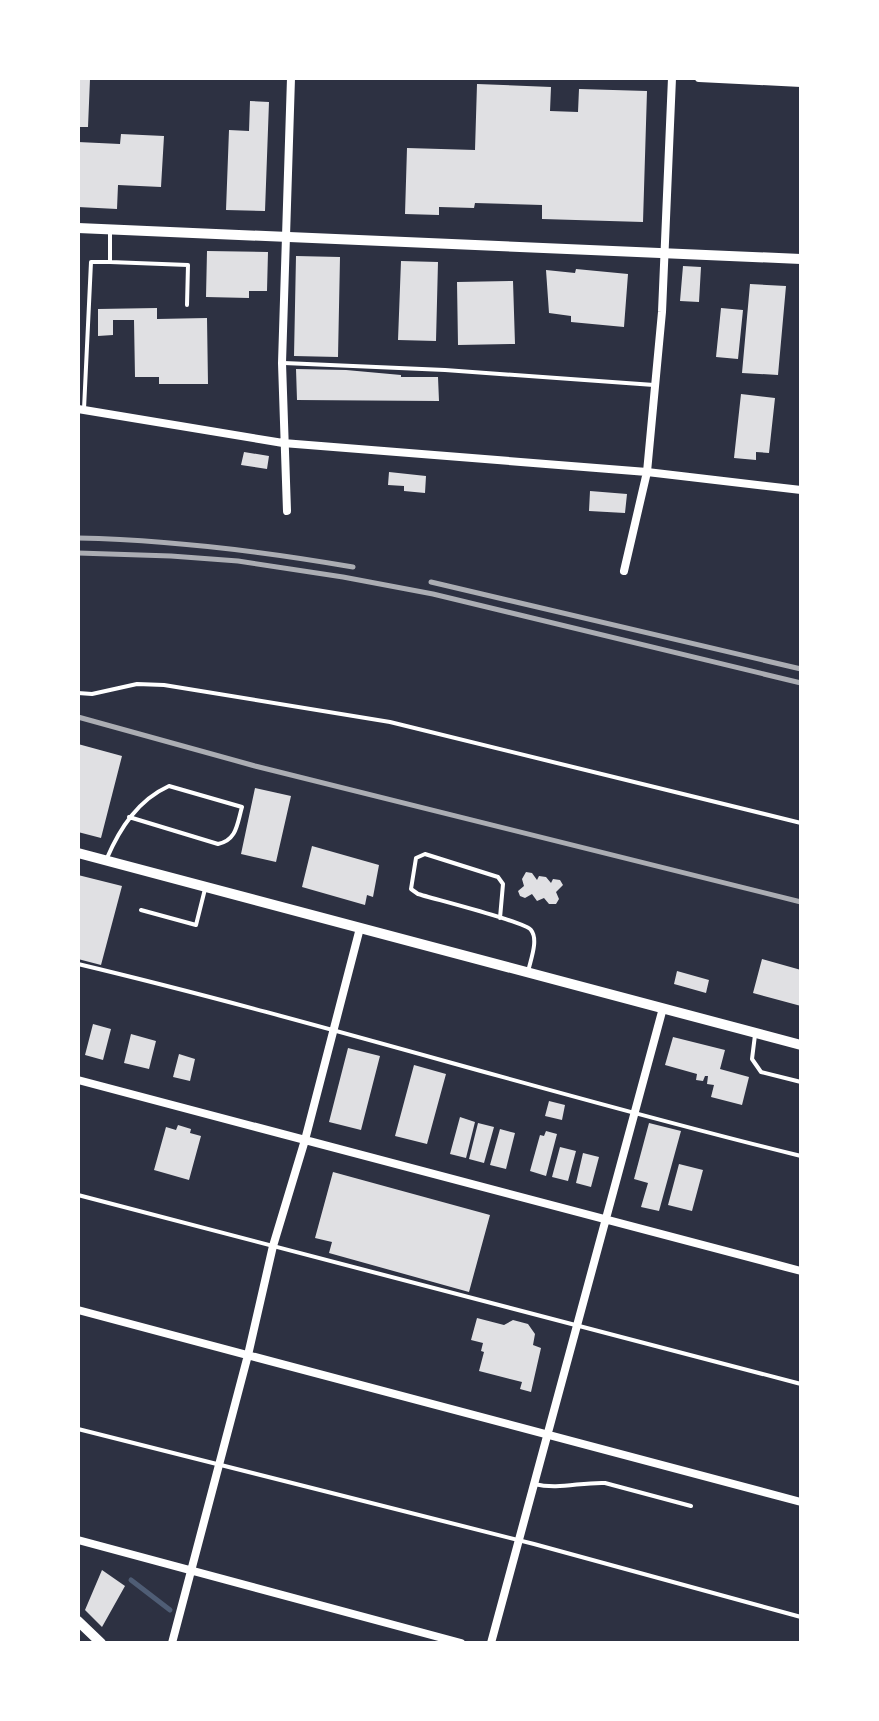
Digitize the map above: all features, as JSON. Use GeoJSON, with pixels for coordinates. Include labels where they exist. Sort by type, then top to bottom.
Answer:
{"type":"FeatureCollection","features":[{"type":"Feature","properties":{"kind":"street"},"geometry":{"type":"LineString","coordinates":[[287,511],[282,363],[291,78]]}},
{"type":"Feature","properties":{"kind":"street"},"geometry":{"type":"LineString","coordinates":[[624,571],[647,472],[665,253],[672,78]]}},
{"type":"Feature","properties":{"kind":"street"},"geometry":{"type":"LineString","coordinates":[[699,78],[801,83]]}},
{"type":"Feature","properties":{"kind":"street"},"geometry":{"type":"LineString","coordinates":[[78,228],[801,259]]}},
{"type":"Feature","properties":{"kind":"street"},"geometry":{"type":"LineString","coordinates":[[81,410],[283,443],[647,472],[801,490]]}},
{"type":"Feature","properties":{"kind":"street"},"geometry":{"type":"LineString","coordinates":[[78,853],[801,1045]]}},
{"type":"Feature","properties":{"kind":"street"},"geometry":{"type":"LineString","coordinates":[[172,1643],[248,1355],[273,1246],[305,1140],[360,928]]}},
{"type":"Feature","properties":{"kind":"street"},"geometry":{"type":"LineString","coordinates":[[491,1643],[663,1008]]}},
{"type":"Feature","properties":{"kind":"street"},"geometry":{"type":"LineString","coordinates":[[78,1080],[801,1271]]}},
{"type":"Feature","properties":{"kind":"street"},"geometry":{"type":"LineString","coordinates":[[78,1310],[801,1502]]}},
{"type":"Feature","properties":{"kind":"street"},"geometry":{"type":"LineString","coordinates":[[78,1540],[461,1643]]}},
{"type":"Feature","properties":{"kind":"street"},"geometry":{"type":"LineString","coordinates":[[78,1621],[101,1643]]}},
{"type":"Feature","properties":{"kind":"lane"},"geometry":{"type":"LineString","coordinates":[[110,230],[110,262]]}},
{"type":"Feature","properties":{"kind":"lane"},"geometry":{"type":"LineString","coordinates":[[81,410],[91,262],[188,265],[187,305]]}},
{"type":"Feature","properties":{"kind":"lane"},"geometry":{"type":"LineString","coordinates":[[282,363],[445,370],[654,385]]}},
{"type":"Feature","properties":{"kind":"lane"},"geometry":{"type":"LineString","coordinates":[[78,693],[92,694],[137,684],[164,685],[390,722],[801,823]]}},
{"type":"Feature","properties":{"kind":"lane"},"geometry":{"type":"LineString","coordinates":[[106,860],[129,817],[155,792],[169,786],[242,807],[234,837],[218,844],[129,817]]}},
{"type":"Feature","properties":{"kind":"lane"},"geometry":{"type":"LineString","coordinates":[[500,918],[503,884],[498,877],[425,854],[416,858],[411,889],[418,894],[500,918],[529,926],[534,933],[528,973]]}},
{"type":"Feature","properties":{"kind":"lane"},"geometry":{"type":"LineString","coordinates":[[141,910],[196,925],[205,887]]}},
{"type":"Feature","properties":{"kind":"lane"},"geometry":{"type":"LineString","coordinates":[[78,964],[801,1156]]}},
{"type":"Feature","properties":{"kind":"lane"},"geometry":{"type":"LineString","coordinates":[[755,1033],[752,1059],[761,1072],[801,1082]]}},
{"type":"Feature","properties":{"kind":"lane"},"geometry":{"type":"LineString","coordinates":[[78,1195],[801,1384]]}},
{"type":"Feature","properties":{"kind":"lane"},"geometry":{"type":"LineString","coordinates":[[78,1429],[519,1541],[801,1617]]}},
{"type":"Feature","properties":{"kind":"lane"},"geometry":{"type":"LineString","coordinates":[[534,1484],[549,1488],[605,1483],[691,1506]]}},
{"type":"Feature","properties":{"kind":"building"},"geometry":{"type":"Polygon","coordinates":[[[78,79],[90,79],[88,127],[78,127],[78,79]]]}},
{"type":"Feature","properties":{"kind":"building"},"geometry":{"type":"Polygon","coordinates":[[[477,84],[551,87],[550,111],[578,112],[579,89],[647,91],[643,222],[542,219],[542,205],[475,203],[474,208],[439,207],[439,215],[405,214],[407,148],[475,150],[477,84]]]}},
{"type":"Feature","properties":{"kind":"building"},"geometry":{"type":"Polygon","coordinates":[[[250,101],[269,102],[265,211],[226,210],[229,130],[249,131],[250,101]]]}},
{"type":"Feature","properties":{"kind":"building"},"geometry":{"type":"Polygon","coordinates":[[[121,134],[164,136],[161,187],[118,185],[117,209],[78,207],[78,142],[120,144],[121,134]]]}},
{"type":"Feature","properties":{"kind":"building"},"geometry":{"type":"Polygon","coordinates":[[[207,251],[268,252],[267,291],[249,291],[249,298],[206,297],[207,251]]]}},
{"type":"Feature","properties":{"kind":"building"},"geometry":{"type":"Polygon","coordinates":[[[296,256],[340,257],[338,357],[294,356],[296,256]]]}},
{"type":"Feature","properties":{"kind":"building"},"geometry":{"type":"Polygon","coordinates":[[[401,261],[438,262],[436,341],[398,340],[401,261]]]}},
{"type":"Feature","properties":{"kind":"building"},"geometry":{"type":"Polygon","coordinates":[[[683,266],[701,267],[699,302],[680,301],[683,266]]]}},
{"type":"Feature","properties":{"kind":"building"},"geometry":{"type":"Polygon","coordinates":[[[576,269],[628,274],[624,327],[571,322],[571,316],[549,313],[546,270],[575,273],[576,269]]]}},
{"type":"Feature","properties":{"kind":"building"},"geometry":{"type":"Polygon","coordinates":[[[513,281],[515,344],[458,345],[457,282],[513,281]]]}},
{"type":"Feature","properties":{"kind":"building"},"geometry":{"type":"Polygon","coordinates":[[[750,284],[786,286],[778,375],[742,373],[750,284]]]}},
{"type":"Feature","properties":{"kind":"building"},"geometry":{"type":"Polygon","coordinates":[[[157,308],[157,319],[207,318],[208,384],[159,384],[159,377],[135,377],[134,320],[113,320],[113,335],[98,336],[98,309],[157,308]]]}},
{"type":"Feature","properties":{"kind":"building"},"geometry":{"type":"Polygon","coordinates":[[[721,308],[743,310],[738,359],[716,357],[721,308]]]}},
{"type":"Feature","properties":{"kind":"building"},"geometry":{"type":"Polygon","coordinates":[[[296,369],[438,377],[439,401],[297,400],[296,369]]]}},
{"type":"Feature","properties":{"kind":"building"},"geometry":{"type":"Polygon","coordinates":[[[741,394],[775,398],[769,453],[756,452],[756,460],[734,458],[741,394]]]}},
{"type":"Feature","properties":{"kind":"building"},"geometry":{"type":"Polygon","coordinates":[[[244,452],[269,456],[267,469],[241,465],[244,452]]]}},
{"type":"Feature","properties":{"kind":"building"},"geometry":{"type":"Polygon","coordinates":[[[389,472],[426,476],[425,493],[404,491],[404,486],[388,485],[389,472]]]}},
{"type":"Feature","properties":{"kind":"building"},"geometry":{"type":"Polygon","coordinates":[[[590,491],[627,494],[625,513],[589,511],[590,491]]]}},
{"type":"Feature","properties":{"kind":"building"},"geometry":{"type":"Polygon","coordinates":[[[78,744],[122,756],[101,838],[78,832],[78,744]]]}},
{"type":"Feature","properties":{"kind":"building"},"geometry":{"type":"Polygon","coordinates":[[[255,788],[291,796],[276,862],[241,854],[255,788]]]}},
{"type":"Feature","properties":{"kind":"building"},"geometry":{"type":"Polygon","coordinates":[[[312,846],[379,865],[373,897],[367,895],[365,905],[302,887],[312,846]]]}},
{"type":"Feature","properties":{"kind":"building"},"geometry":{"type":"Polygon","coordinates":[[[526,872],[532,873],[537,880],[539,876],[546,877],[551,883],[553,879],[560,880],[563,885],[556,892],[559,899],[556,904],[549,904],[544,898],[537,901],[532,894],[525,898],[520,896],[518,891],[524,886],[522,879],[526,872]]]}},
{"type":"Feature","properties":{"kind":"building"},"geometry":{"type":"Polygon","coordinates":[[[78,875],[122,886],[101,965],[78,959],[78,875]]]}},
{"type":"Feature","properties":{"kind":"building"},"geometry":{"type":"Polygon","coordinates":[[[762,959],[801,970],[801,1006],[753,993],[762,959]]]}},
{"type":"Feature","properties":{"kind":"building"},"geometry":{"type":"Polygon","coordinates":[[[677,971],[709,980],[706,993],[674,984],[677,971]]]}},
{"type":"Feature","properties":{"kind":"building"},"geometry":{"type":"Polygon","coordinates":[[[93,1024],[111,1029],[103,1060],[85,1055],[93,1024]]]}},
{"type":"Feature","properties":{"kind":"building"},"geometry":{"type":"Polygon","coordinates":[[[131,1034],[156,1041],[149,1069],[124,1063],[131,1034]]]}},
{"type":"Feature","properties":{"kind":"building"},"geometry":{"type":"Polygon","coordinates":[[[673,1037],[725,1050],[720,1069],[749,1077],[742,1105],[711,1097],[714,1085],[707,1084],[708,1076],[703,1081],[696,1080],[697,1074],[665,1065],[673,1037]]]}},
{"type":"Feature","properties":{"kind":"building"},"geometry":{"type":"Polygon","coordinates":[[[348,1048],[380,1056],[361,1130],[329,1122],[348,1048]]]}},
{"type":"Feature","properties":{"kind":"building"},"geometry":{"type":"Polygon","coordinates":[[[179,1054],[195,1059],[190,1081],[173,1077],[179,1054]]]}},
{"type":"Feature","properties":{"kind":"building"},"geometry":{"type":"Polygon","coordinates":[[[414,1065],[446,1074],[427,1144],[395,1136],[414,1065]]]}},
{"type":"Feature","properties":{"kind":"building"},"geometry":{"type":"Polygon","coordinates":[[[549,1101],[565,1105],[562,1120],[545,1116],[549,1101]]]}},
{"type":"Feature","properties":{"kind":"building"},"geometry":{"type":"Polygon","coordinates":[[[460,1117],[475,1122],[466,1158],[450,1154],[460,1117]]]}},
{"type":"Feature","properties":{"kind":"building"},"geometry":{"type":"Polygon","coordinates":[[[478,1123],[494,1127],[484,1163],[469,1159],[478,1123]]]}},
{"type":"Feature","properties":{"kind":"building"},"geometry":{"type":"Polygon","coordinates":[[[649,1123],[681,1131],[659,1211],[641,1207],[648,1183],[634,1179],[649,1123]]]}},
{"type":"Feature","properties":{"kind":"building"},"geometry":{"type":"Polygon","coordinates":[[[178,1125],[201,1136],[189,1180],[154,1170],[166,1127],[176,1130],[178,1125]]]}},
{"type":"Feature","properties":{"kind":"building"},"geometry":{"type":"Polygon","coordinates":[[[500,1129],[515,1133],[506,1169],[490,1165],[500,1129]]]}},
{"type":"Feature","properties":{"kind":"building"},"geometry":{"type":"Polygon","coordinates":[[[546,1131],[557,1134],[546,1176],[530,1171],[540,1135],[544,1136],[546,1131]]]}},
{"type":"Feature","properties":{"kind":"building"},"geometry":{"type":"Polygon","coordinates":[[[560,1147],[576,1151],[568,1181],[552,1177],[560,1147]]]}},
{"type":"Feature","properties":{"kind":"building"},"geometry":{"type":"Polygon","coordinates":[[[583,1153],[599,1157],[591,1187],[576,1183],[583,1153]]]}},
{"type":"Feature","properties":{"kind":"building"},"geometry":{"type":"Polygon","coordinates":[[[679,1164],[703,1170],[692,1211],[668,1205],[679,1164]]]}},
{"type":"Feature","properties":{"kind":"building"},"geometry":{"type":"Polygon","coordinates":[[[333,1172],[490,1215],[469,1292],[329,1253],[332,1242],[315,1238],[333,1172]]]}},
{"type":"Feature","properties":{"kind":"building"},"geometry":{"type":"Polygon","coordinates":[[[477,1318],[504,1325],[513,1320],[528,1324],[535,1334],[533,1345],[541,1348],[531,1392],[520,1389],[522,1382],[479,1371],[483,1343],[471,1340],[477,1318]]]}},
{"type":"Feature","properties":{"kind":"building"},"geometry":{"type":"Polygon","coordinates":[[[102,1570],[125,1586],[102,1627],[85,1610],[102,1570]]]}},
{"type":"Feature","properties":{"kind":"waterway"},"geometry":{"type":"LineString","coordinates":[[131,1580],[170,1610]]}},
{"type":"Feature","properties":{"kind":"railway"},"geometry":{"type":"LineString","coordinates":[[78,538],[216,547],[353,567]]}},
{"type":"Feature","properties":{"kind":"railway"},"geometry":{"type":"LineString","coordinates":[[78,553],[238,561],[343,577],[433,594],[801,683]]}},
{"type":"Feature","properties":{"kind":"railway"},"geometry":{"type":"LineString","coordinates":[[431,582],[801,669]]}},
{"type":"Feature","properties":{"kind":"railway"},"geometry":{"type":"LineString","coordinates":[[78,717],[255,766],[801,902]]}}]}
